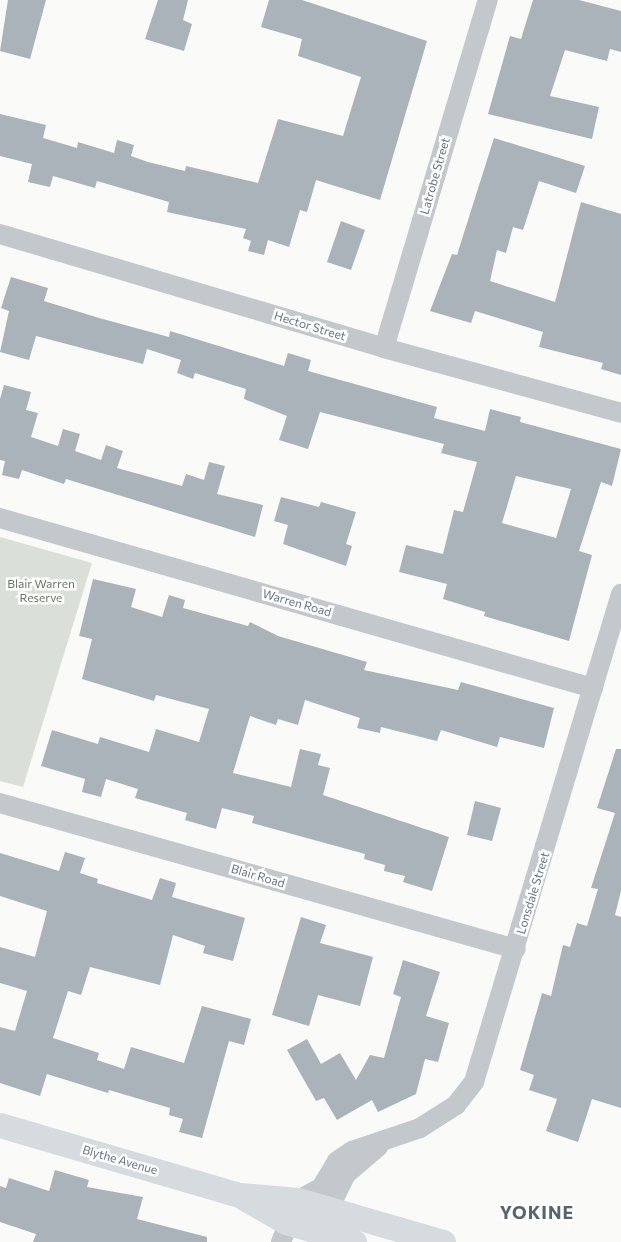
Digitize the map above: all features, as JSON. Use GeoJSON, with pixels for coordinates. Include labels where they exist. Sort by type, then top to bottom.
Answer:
{"type":"FeatureCollection","features":[{"type":"Feature","properties":{"kind":"main road","name":"Blythe Avenue"},"geometry":{"type":"LineString","coordinates":[[0,1125],[240,1195],[298,1200],[443,1242]]}},
{"type":"Feature","properties":{"kind":"main road","name":"Blythe Avenue"},"geometry":{"type":"LineString","coordinates":[[240,1195],[283,1232],[354,1242]]}},
{"type":"Feature","properties":{"kind":"street","name":"Latrobe Street"},"geometry":{"type":"LineString","coordinates":[[384,348],[487,1]]}},
{"type":"Feature","properties":{"kind":"street","name":"Hector Street"},"geometry":{"type":"LineString","coordinates":[[0,234],[384,348],[621,412]]}},
{"type":"Feature","properties":{"kind":"street","name":"Warren Road"},"geometry":{"type":"LineString","coordinates":[[0,518],[593,688]]}},
{"type":"Feature","properties":{"kind":"street","name":"Lonsdale Street"},"geometry":{"type":"LineString","coordinates":[[298,1200],[320,1188],[336,1161],[352,1151],[381,1144],[442,1115],[474,1082],[516,949],[621,594]]}},
{"type":"Feature","properties":{"kind":"street","name":"Blair Road"},"geometry":{"type":"LineString","coordinates":[[0,803],[516,949]]}},
{"type":"Feature","properties":{"kind":"street","name":"Lonsdale Street"},"geometry":{"type":"LineString","coordinates":[[315,1237],[346,1174],[381,1144]]}},
{"type":"Feature","properties":{"kind":"street"},"geometry":{"type":"LineString","coordinates":[[283,1232],[298,1200]]}},
{"type":"Feature","properties":{"kind":"green space","name":"Blair Warren Reserve"},"geometry":{"type":"Polygon","coordinates":[[[0,537],[92,563],[23,787],[0,781],[0,537]]]}},
{"type":"Feature","properties":{"kind":"building"},"geometry":{"type":"Polygon","coordinates":[[[8,0],[46,0],[30,59],[0,51],[8,0]]]}},
{"type":"Feature","properties":{"kind":"building"},"geometry":{"type":"Polygon","coordinates":[[[158,0],[188,0],[183,20],[192,24],[184,51],[145,39],[158,0]]]}},
{"type":"Feature","properties":{"kind":"building"},"geometry":{"type":"Polygon","coordinates":[[[269,0],[302,0],[427,41],[380,200],[316,180],[307,212],[300,210],[289,247],[268,240],[264,255],[248,251],[251,241],[243,238],[246,229],[167,212],[169,202],[97,181],[95,188],[53,176],[50,187],[28,182],[32,164],[0,156],[0,114],[46,125],[43,138],[77,148],[78,142],[114,153],[117,140],[134,145],[131,156],[148,162],[185,171],[186,166],[258,183],[278,119],[343,136],[361,77],[298,56],[302,39],[261,27],[269,0]]]}},
{"type":"Feature","properties":{"kind":"building"},"geometry":{"type":"Polygon","coordinates":[[[533,0],[579,0],[621,11],[621,52],[610,49],[607,61],[565,50],[550,96],[599,107],[592,139],[488,114],[510,36],[521,39],[533,0]]]}},
{"type":"Feature","properties":{"kind":"building"},"geometry":{"type":"Polygon","coordinates":[[[494,138],[585,166],[576,193],[539,181],[523,230],[513,227],[506,253],[497,250],[490,281],[555,302],[581,202],[621,214],[621,375],[601,369],[603,363],[539,347],[543,332],[475,311],[471,323],[430,311],[452,254],[457,255],[494,138]]]}},
{"type":"Feature","properties":{"kind":"building"},"geometry":{"type":"Polygon","coordinates":[[[341,221],[365,230],[351,270],[327,262],[341,221]]]}},
{"type":"Feature","properties":{"kind":"building"},"geometry":{"type":"Polygon","coordinates":[[[11,277],[48,288],[44,301],[99,318],[169,337],[170,331],[284,366],[288,353],[311,360],[308,371],[437,407],[434,418],[485,431],[490,409],[521,417],[520,422],[621,449],[612,486],[601,482],[579,551],[592,555],[569,641],[484,616],[485,612],[443,599],[447,584],[399,572],[406,545],[443,554],[454,510],[463,512],[477,462],[441,453],[444,444],[320,412],[308,449],[279,440],[287,416],[244,399],[246,389],[195,373],[193,379],[177,373],[181,360],[147,349],[143,364],[36,336],[29,360],[0,352],[9,311],[1,308],[11,277]],[[516,476],[502,523],[556,538],[571,489],[516,476]]]}},
{"type":"Feature","properties":{"kind":"building"},"geometry":{"type":"Polygon","coordinates":[[[4,385],[31,392],[26,410],[38,413],[31,437],[58,446],[63,429],[80,434],[75,451],[101,460],[106,445],[123,451],[117,468],[182,486],[186,474],[204,480],[209,462],[225,466],[217,494],[263,505],[255,537],[66,479],[64,484],[22,470],[19,479],[2,475],[5,461],[0,460],[0,399],[4,385]]]}},
{"type":"Feature","properties":{"kind":"building"},"geometry":{"type":"Polygon","coordinates":[[[281,497],[319,507],[321,502],[356,512],[346,544],[352,546],[346,566],[283,544],[288,525],[274,521],[281,497]]]}},
{"type":"Feature","properties":{"kind":"building"},"geometry":{"type":"Polygon","coordinates":[[[93,579],[136,589],[131,607],[162,617],[169,595],[185,600],[183,608],[248,626],[250,622],[278,636],[367,662],[364,670],[458,690],[461,682],[554,708],[544,748],[500,737],[497,747],[441,730],[437,741],[381,727],[380,733],[357,728],[360,718],[305,700],[298,725],[278,719],[276,725],[250,716],[233,773],[291,787],[300,749],[321,754],[318,765],[330,768],[323,795],[449,837],[432,891],[403,882],[405,876],[384,871],[385,865],[364,859],[365,854],[252,823],[254,816],[222,808],[216,829],[185,820],[187,813],[135,798],[138,789],[106,779],[101,797],[82,792],[85,779],[41,766],[52,730],[98,744],[100,737],[149,752],[156,729],[199,742],[209,709],[156,695],[154,701],[82,679],[92,639],[79,636],[93,579]]]}},
{"type":"Feature","properties":{"kind":"building"},"geometry":{"type":"Polygon","coordinates":[[[616,749],[621,749],[621,891],[615,915],[621,917],[621,1108],[592,1099],[578,1142],[546,1131],[557,1099],[529,1090],[534,1075],[520,1070],[542,993],[551,996],[563,945],[570,947],[577,923],[587,926],[598,889],[591,888],[615,813],[597,808],[616,749]]]}},
{"type":"Feature","properties":{"kind":"building"},"geometry":{"type":"Polygon","coordinates":[[[475,801],[501,808],[492,841],[467,835],[475,801]]]}},
{"type":"Feature","properties":{"kind":"building"},"geometry":{"type":"Polygon","coordinates":[[[65,852],[85,858],[80,873],[98,879],[97,883],[152,900],[160,878],[176,883],[172,897],[245,918],[233,961],[203,953],[205,946],[173,935],[160,985],[90,967],[81,995],[68,991],[53,1038],[99,1053],[97,1060],[124,1069],[131,1047],[184,1063],[202,1006],[251,1019],[244,1045],[229,1041],[202,1138],[179,1132],[183,1119],[169,1115],[170,1108],[109,1090],[108,1093],[47,1074],[40,1096],[0,1083],[0,1027],[15,1031],[27,991],[0,983],[0,947],[35,957],[47,911],[0,896],[0,853],[59,871],[65,852]]]}},
{"type":"Feature","properties":{"kind":"building"},"geometry":{"type":"Polygon","coordinates":[[[301,917],[326,925],[320,943],[373,957],[360,1006],[318,995],[309,1026],[272,1015],[301,917]]]}},
{"type":"Feature","properties":{"kind":"building"},"geometry":{"type":"Polygon","coordinates":[[[403,960],[440,972],[426,1016],[449,1023],[438,1062],[425,1059],[416,1094],[378,1112],[372,1100],[337,1120],[324,1098],[316,1101],[287,1050],[307,1039],[321,1064],[340,1053],[356,1080],[370,1055],[384,1058],[401,997],[393,994],[403,960]]]}},
{"type":"Feature","properties":{"kind":"building"},"geometry":{"type":"Polygon","coordinates":[[[55,1170],[89,1180],[87,1187],[143,1197],[137,1219],[207,1237],[207,1242],[33,1242],[36,1234],[0,1222],[0,1186],[6,1188],[9,1178],[49,1191],[55,1170]]]}},
{"type":"Feature","properties":{"kind":"district","name":"YOKINE"},"geometry":{"type":"Point","coordinates":[537,1212]}}]}
